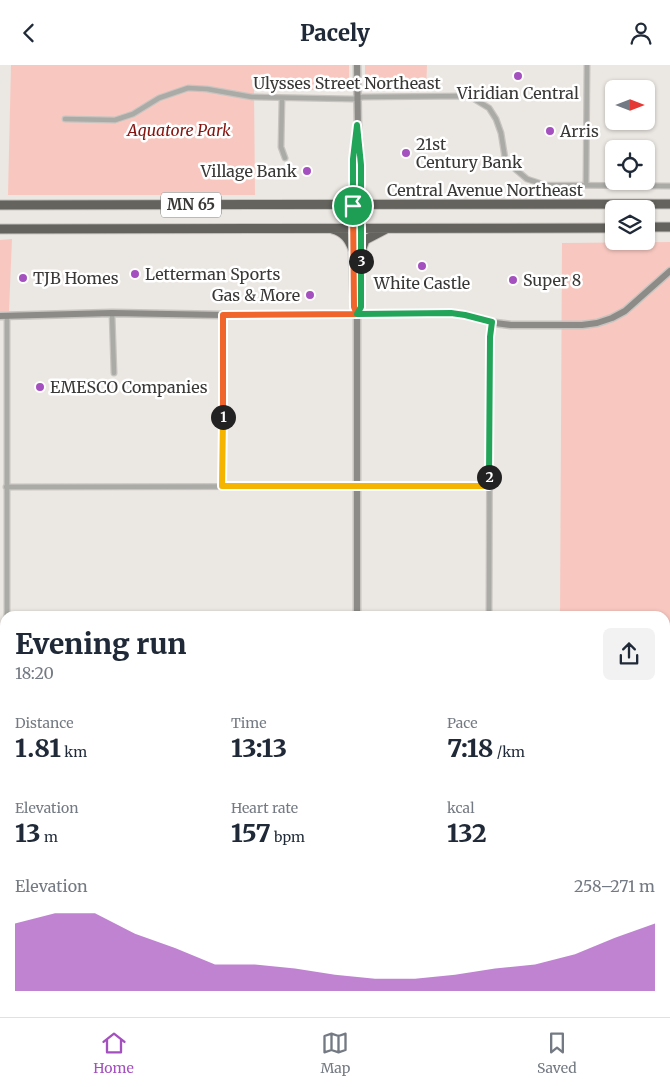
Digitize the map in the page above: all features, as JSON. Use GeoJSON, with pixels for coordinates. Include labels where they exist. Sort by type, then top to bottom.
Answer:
{"type":"FeatureCollection","features":[{"type":"Feature","properties":{"kind":"highway","name":"Central Avenue Northeast"},"geometry":{"type":"LineString","coordinates":[[2,205],[357,206],[670,204]]}},
{"type":"Feature","properties":{"kind":"highway"},"geometry":{"type":"LineString","coordinates":[[324,227],[337,231],[347,237],[357,251],[365,240],[389,228]]}},
{"type":"Feature","properties":{"kind":"highway","name":"MN 65"},"geometry":{"type":"LineString","coordinates":[[0,229],[605,227]]}},
{"type":"Feature","properties":{"kind":"highway"},"geometry":{"type":"LineString","coordinates":[[655,227],[670,227]]}},
{"type":"Feature","properties":{"kind":"highway"},"geometry":{"type":"LineString","coordinates":[[0,233],[68,228]]}},
{"type":"Feature","properties":{"kind":"street"},"geometry":{"type":"LineString","coordinates":[[356,611],[357,314],[361,307],[357,251],[357,206],[361,165],[357,125],[358,65]]}},
{"type":"Feature","properties":{"kind":"street"},"geometry":{"type":"LineString","coordinates":[[586,184],[587,65]]}},
{"type":"Feature","properties":{"kind":"street","name":"Ulysses Street Northeast"},"geometry":{"type":"LineString","coordinates":[[65,119],[115,119],[133,114],[159,99],[188,88],[207,89],[252,97],[282,98],[357,99],[362,97],[466,95],[484,104],[492,113],[500,129],[505,158],[527,179],[545,185],[670,185]]}},
{"type":"Feature","properties":{"kind":"street"},"geometry":{"type":"LineString","coordinates":[[282,98],[282,147],[285,158]]}},
{"type":"Feature","properties":{"kind":"street"},"geometry":{"type":"LineString","coordinates":[[7,611],[3,316],[112,313],[223,315],[451,313],[511,325],[582,325],[604,321],[619,315],[670,271]]}},
{"type":"Feature","properties":{"kind":"street"},"geometry":{"type":"LineString","coordinates":[[112,313],[114,373]]}},
{"type":"Feature","properties":{"kind":"street"},"geometry":{"type":"LineString","coordinates":[[222,486],[223,315]]}},
{"type":"Feature","properties":{"kind":"street"},"geometry":{"type":"LineString","coordinates":[[489,611],[490,337],[492,322]]}},
{"type":"Feature","properties":{"kind":"street"},"geometry":{"type":"LineString","coordinates":[[6,487],[489,486]]}},
{"type":"Feature","properties":{"kind":"street"},"geometry":{"type":"LineString","coordinates":[[0,541],[7,541]]}},
{"type":"Feature","properties":{"kind":"green space","name":"Aquatore Park"},"geometry":{"type":"Polygon","coordinates":[[[11,65],[349,65],[349,90],[254,90],[255,195],[8,195],[11,65]]]}},
{"type":"Feature","properties":{"kind":"green space"},"geometry":{"type":"Polygon","coordinates":[[[365,65],[427,65],[426,91],[365,91],[365,65]]]}},
{"type":"Feature","properties":{"kind":"green space"},"geometry":{"type":"Polygon","coordinates":[[[12,239],[9,311],[0,312],[0,240],[12,239]]]}},
{"type":"Feature","properties":{"kind":"green space"},"geometry":{"type":"Polygon","coordinates":[[[655,242],[670,242],[670,611],[560,611],[562,243],[605,243],[605,250],[655,250],[655,242]]]}},
{"type":"Feature","properties":{"kind":"place","name":"Viridian Central"},"geometry":{"type":"Point","coordinates":[518,76]}},
{"type":"Feature","properties":{"kind":"place","name":"Arris"},"geometry":{"type":"Point","coordinates":[550,131]}},
{"type":"Feature","properties":{"kind":"place","name":"21st Century Bank"},"geometry":{"type":"Point","coordinates":[406,153]}},
{"type":"Feature","properties":{"kind":"place","name":"Village Bank"},"geometry":{"type":"Point","coordinates":[307,171]}},
{"type":"Feature","properties":{"kind":"place","name":"White Castle"},"geometry":{"type":"Point","coordinates":[422,266]}},
{"type":"Feature","properties":{"kind":"place","name":"Letterman Sports"},"geometry":{"type":"Point","coordinates":[135,274]}},
{"type":"Feature","properties":{"kind":"place","name":"TJB Homes"},"geometry":{"type":"Point","coordinates":[23,278]}},
{"type":"Feature","properties":{"kind":"place","name":"Super 8"},"geometry":{"type":"Point","coordinates":[513,280]}},
{"type":"Feature","properties":{"kind":"place","name":"Gas & More"},"geometry":{"type":"Point","coordinates":[310,295]}},
{"type":"Feature","properties":{"kind":"place","name":"EMESCO Companies"},"geometry":{"type":"Point","coordinates":[40,387]}},
{"type":"Feature","properties":{"kind":"route"},"geometry":{"type":"LineString","coordinates":[[353,206],[353,159],[357,125],[362,205],[361,307],[357,314],[451,313],[492,322],[490,337],[489,486],[222,486],[223,315],[357,314],[354,307],[353,284],[353,206]]}}]}
